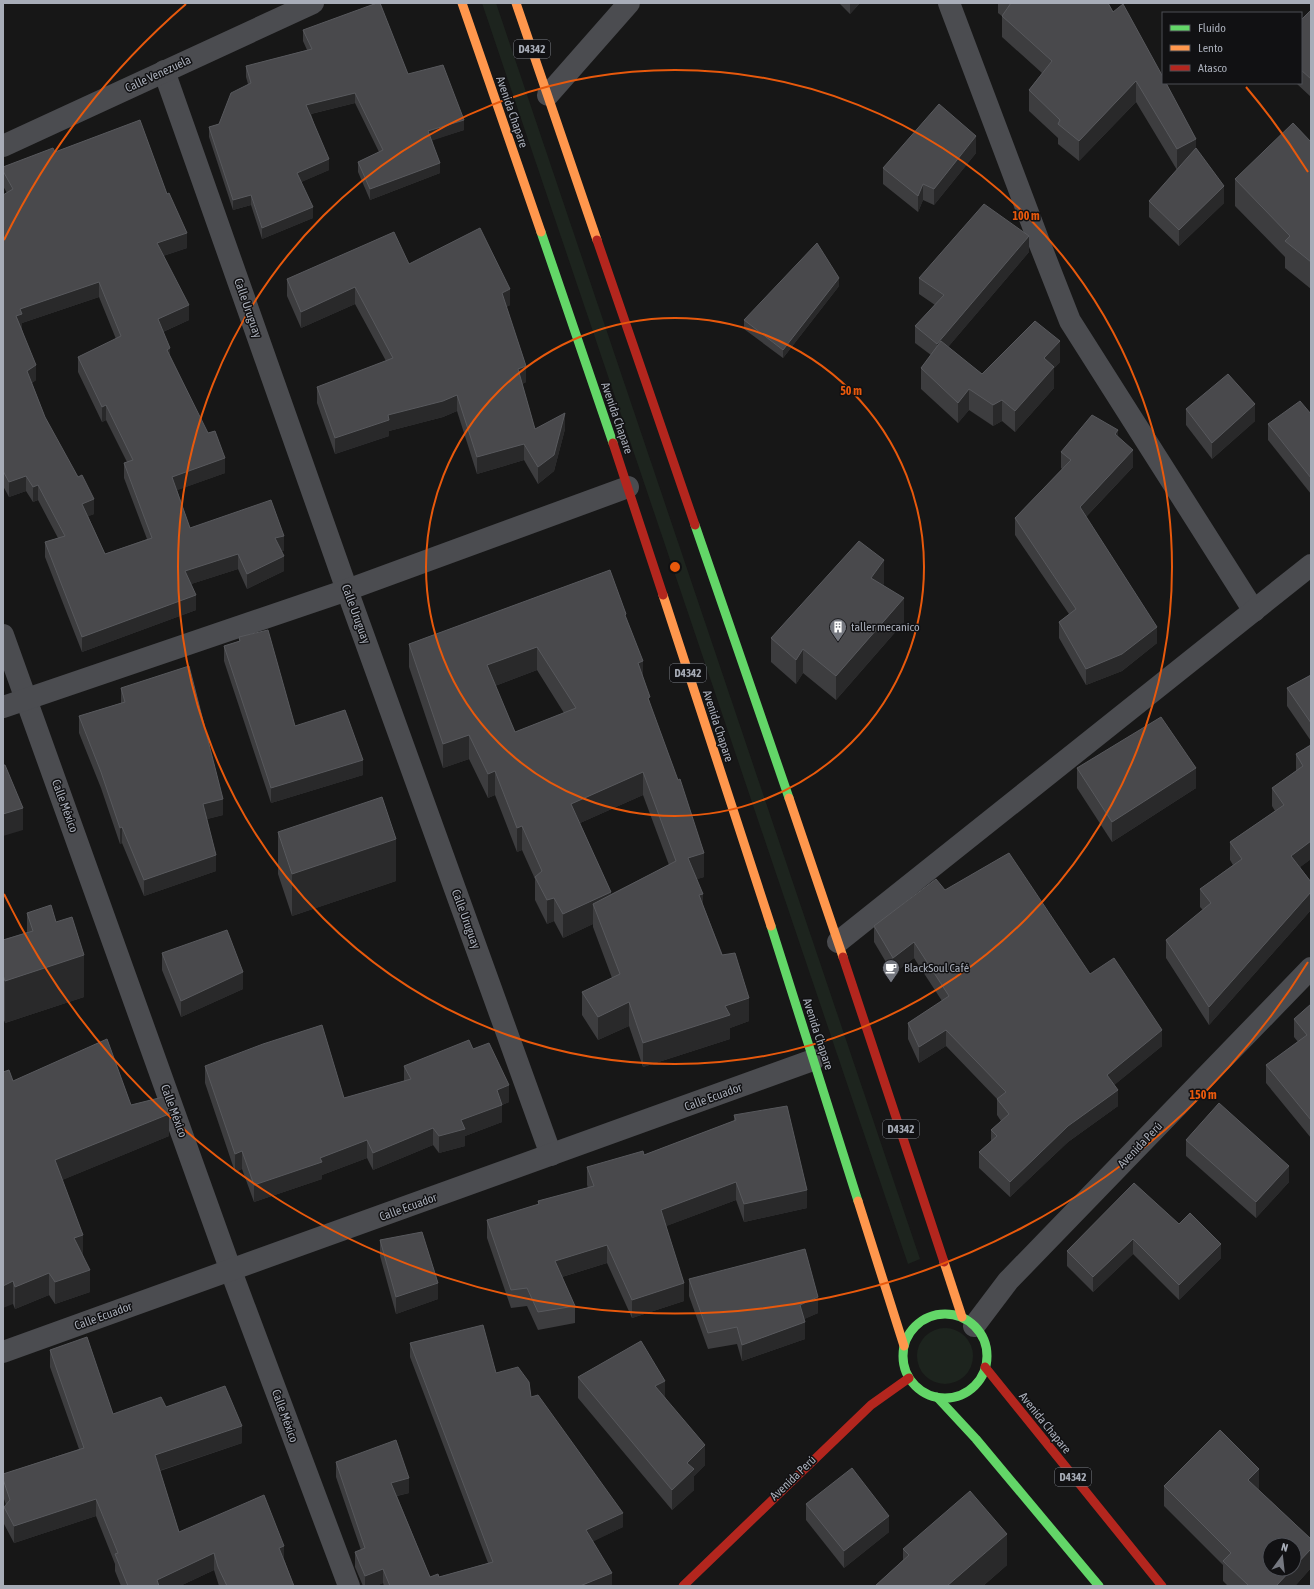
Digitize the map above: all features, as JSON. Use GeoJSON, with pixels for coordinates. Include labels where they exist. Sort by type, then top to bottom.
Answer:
{"type":"FeatureCollection","features":[{"type":"Feature","properties":{"kind":"main road","name":"Avenida Chapare"},"geometry":{"type":"LineString","coordinates":[[462,3],[628,487],[904,1346]]}},
{"type":"Feature","properties":{"kind":"main road","name":"D4342"},"geometry":{"type":"LineString","coordinates":[[516,3],[968,1321],[984,1340],[986,1349],[985,1367],[975,1385],[968,1391],[948,1397],[937,1397]]}},
{"type":"Feature","properties":{"kind":"main road","name":"D4342"},"geometry":{"type":"LineString","coordinates":[[909,1378],[904,1367],[904,1346],[907,1336],[914,1327],[928,1317],[944,1314],[968,1321]]}},
{"type":"Feature","properties":{"kind":"main road","name":"Avenida Chapare"},"geometry":{"type":"LineString","coordinates":[[985,1367],[1162,1586]]}},
{"type":"Feature","properties":{"kind":"main road"},"geometry":{"type":"LineString","coordinates":[[909,1378],[922,1390],[937,1397],[976,1439],[1099,1586]]}},
{"type":"Feature","properties":{"kind":"main road","name":"Avenida Perú"},"geometry":{"type":"LineString","coordinates":[[683,1586],[813,1459],[866,1410],[909,1378]]}},
{"type":"Feature","properties":{"kind":"street","name":"Calle Venezuela"},"geometry":{"type":"LineString","coordinates":[[3,146],[313,3]]}},
{"type":"Feature","properties":{"kind":"street"},"geometry":{"type":"LineString","coordinates":[[548,95],[629,3]]}},
{"type":"Feature","properties":{"kind":"street"},"geometry":{"type":"LineString","coordinates":[[949,3],[1070,321],[1254,610]]}},
{"type":"Feature","properties":{"kind":"street","name":"Calle Uruguay"},"geometry":{"type":"LineString","coordinates":[[164,71],[347,590],[551,1155]]}},
{"type":"Feature","properties":{"kind":"street"},"geometry":{"type":"LineString","coordinates":[[3,707],[347,590],[628,487]]}},
{"type":"Feature","properties":{"kind":"street"},"geometry":{"type":"LineString","coordinates":[[838,942],[1311,565]]}},
{"type":"Feature","properties":{"kind":"street","name":"Calle México"},"geometry":{"type":"LineString","coordinates":[[3,635],[231,1271],[349,1586]]}},
{"type":"Feature","properties":{"kind":"street","name":"Avenida Perú"},"geometry":{"type":"LineString","coordinates":[[968,1321],[1311,968]]}},
{"type":"Feature","properties":{"kind":"street","name":"Calle Ecuador"},"geometry":{"type":"LineString","coordinates":[[3,1352],[813,1060]]}},
{"type":"Feature","properties":{"kind":"shaded area"},"geometry":{"type":"Polygon","coordinates":[[[482,3],[496,3],[920,1259],[908,1264],[482,3]]]}},
{"type":"Feature","properties":{"kind":"shaded area"},"geometry":{"type":"Polygon","coordinates":[[[939,1328],[951,1328],[961,1332],[969,1340],[973,1350],[973,1362],[969,1372],[961,1380],[951,1384],[939,1384],[929,1380],[921,1372],[917,1362],[917,1350],[921,1340],[929,1332],[939,1328]]]}},
{"type":"Feature","properties":{"kind":"building"},"geometry":{"type":"Polygon","coordinates":[[[380,3],[408,74],[443,65],[464,120],[428,131],[440,163],[370,189],[358,162],[383,150],[355,93],[306,105],[329,159],[297,173],[313,207],[262,228],[251,195],[233,200],[209,127],[219,124],[231,93],[251,83],[246,66],[312,49],[303,30],[380,3]]]}},
{"type":"Feature","properties":{"kind":"building"},"geometry":{"type":"Polygon","coordinates":[[[1011,3],[1108,3],[1113,12],[1123,4],[1162,75],[1162,84],[1167,84],[1196,139],[1177,149],[1136,81],[1079,141],[1058,124],[1060,120],[1029,90],[1052,61],[1002,16],[1011,3]]]}},
{"type":"Feature","properties":{"kind":"building"},"geometry":{"type":"Polygon","coordinates":[[[1311,10],[1311,79],[1302,71],[1302,19],[1311,10]]]}},
{"type":"Feature","properties":{"kind":"building"},"geometry":{"type":"Polygon","coordinates":[[[939,104],[976,136],[934,189],[923,184],[918,196],[883,168],[939,104]]]}},
{"type":"Feature","properties":{"kind":"building"},"geometry":{"type":"Polygon","coordinates":[[[140,120],[167,194],[169,193],[187,233],[157,243],[189,305],[158,319],[170,348],[167,350],[208,433],[215,431],[225,458],[172,477],[190,528],[271,500],[284,536],[275,538],[284,556],[247,574],[238,554],[185,571],[196,595],[82,637],[45,542],[65,536],[38,485],[33,487],[26,476],[9,482],[3,471],[3,195],[13,189],[3,171],[3,167],[53,148],[55,152],[140,120]],[[99,282],[20,309],[22,314],[16,316],[36,365],[27,371],[45,417],[78,477],[82,475],[94,499],[82,504],[105,554],[152,538],[124,463],[133,460],[106,405],[102,407],[78,357],[121,336],[99,282]]]}},
{"type":"Feature","properties":{"kind":"building"},"geometry":{"type":"Polygon","coordinates":[[[1293,123],[1311,142],[1311,262],[1285,241],[1290,236],[1235,179],[1293,123]]]}},
{"type":"Feature","properties":{"kind":"building"},"geometry":{"type":"Polygon","coordinates":[[[1196,148],[1224,186],[1179,230],[1149,201],[1196,148]]]}},
{"type":"Feature","properties":{"kind":"building"},"geometry":{"type":"Polygon","coordinates":[[[984,204],[1029,236],[937,344],[915,326],[944,295],[919,278],[984,204]]]}},
{"type":"Feature","properties":{"kind":"building"},"geometry":{"type":"Polygon","coordinates":[[[480,228],[510,289],[502,293],[526,366],[518,369],[535,429],[565,413],[554,455],[538,467],[524,444],[477,457],[457,395],[443,401],[388,415],[389,420],[335,438],[317,387],[393,358],[355,287],[301,312],[287,279],[394,232],[409,264],[480,228]]]}},
{"type":"Feature","properties":{"kind":"building"},"geometry":{"type":"Polygon","coordinates":[[[817,243],[839,278],[783,350],[744,320],[817,243]]]}},
{"type":"Feature","properties":{"kind":"building"},"geometry":{"type":"Polygon","coordinates":[[[1035,321],[1060,341],[1044,358],[1054,367],[1015,411],[1002,400],[993,405],[969,389],[958,403],[921,368],[941,341],[982,374],[1035,321]]]}},
{"type":"Feature","properties":{"kind":"building"},"geometry":{"type":"Polygon","coordinates":[[[1228,374],[1255,404],[1212,443],[1186,409],[1228,374]]]}},
{"type":"Feature","properties":{"kind":"building"},"geometry":{"type":"Polygon","coordinates":[[[1300,401],[1311,414],[1311,478],[1268,424],[1300,401]]]}},
{"type":"Feature","properties":{"kind":"building"},"geometry":{"type":"Polygon","coordinates":[[[1092,415],[1118,430],[1115,434],[1133,450],[1080,507],[1157,627],[1122,654],[1086,669],[1059,622],[1076,609],[1015,518],[1071,460],[1061,452],[1092,415]]]}},
{"type":"Feature","properties":{"kind":"building","name":"taller mecanico"},"geometry":{"type":"Polygon","coordinates":[[[859,541],[884,560],[871,578],[904,598],[836,676],[803,649],[796,660],[771,638],[859,541]]]}},
{"type":"Feature","properties":{"kind":"building"},"geometry":{"type":"Polygon","coordinates":[[[610,570],[626,614],[625,615],[643,661],[638,663],[650,697],[648,698],[678,780],[680,779],[704,853],[688,858],[703,894],[699,895],[722,955],[735,953],[749,998],[725,1006],[730,1015],[643,1043],[629,1002],[598,1017],[582,992],[620,974],[593,904],[676,861],[643,772],[571,804],[611,892],[563,914],[554,898],[547,900],[535,877],[542,871],[522,826],[517,828],[495,771],[488,774],[469,735],[443,744],[409,644],[610,570]],[[537,647],[487,665],[515,732],[576,708],[537,647]]]}},
{"type":"Feature","properties":{"kind":"building"},"geometry":{"type":"Polygon","coordinates":[[[268,630],[295,726],[345,710],[363,760],[271,788],[224,646],[240,641],[239,637],[268,630]]]}},
{"type":"Feature","properties":{"kind":"building"},"geometry":{"type":"Polygon","coordinates":[[[189,666],[223,799],[203,804],[216,855],[144,880],[122,827],[120,828],[101,772],[79,716],[125,702],[121,688],[189,666]]]}},
{"type":"Feature","properties":{"kind":"building"},"geometry":{"type":"Polygon","coordinates":[[[1311,675],[1311,723],[1287,688],[1311,675]]]}},
{"type":"Feature","properties":{"kind":"building"},"geometry":{"type":"Polygon","coordinates":[[[1161,717],[1196,768],[1112,822],[1077,768],[1161,717]]]}},
{"type":"Feature","properties":{"kind":"building"},"geometry":{"type":"Polygon","coordinates":[[[1311,745],[1311,841],[1291,856],[1311,882],[1311,892],[1209,1007],[1166,940],[1211,903],[1200,889],[1242,859],[1230,842],[1284,805],[1272,788],[1303,766],[1296,754],[1311,745]]]}},
{"type":"Feature","properties":{"kind":"building"},"geometry":{"type":"Polygon","coordinates":[[[3,765],[5,765],[23,808],[3,814],[3,765]]]}},
{"type":"Feature","properties":{"kind":"building"},"geometry":{"type":"Polygon","coordinates":[[[382,797],[396,839],[292,874],[278,832],[382,797]]]}},
{"type":"Feature","properties":{"kind":"building"},"geometry":{"type":"Polygon","coordinates":[[[1009,853],[1090,974],[1114,958],[1162,1030],[1107,1075],[1118,1090],[1068,1126],[1010,1182],[979,1152],[997,1136],[991,1130],[1009,1114],[997,1099],[1006,1092],[946,1030],[919,1047],[908,1023],[949,996],[914,942],[893,958],[874,926],[936,879],[945,890],[1009,853]]]}},
{"type":"Feature","properties":{"kind":"building"},"geometry":{"type":"Polygon","coordinates":[[[51,905],[56,922],[72,917],[84,955],[5,981],[3,975],[3,940],[33,931],[27,913],[51,905]]]}},
{"type":"Feature","properties":{"kind":"building"},"geometry":{"type":"Polygon","coordinates":[[[227,930],[243,972],[181,1001],[162,953],[227,930]]]}},
{"type":"Feature","properties":{"kind":"building"},"geometry":{"type":"Polygon","coordinates":[[[1311,1004],[1311,1120],[1266,1065],[1307,1035],[1294,1019],[1311,1004]]]}},
{"type":"Feature","properties":{"kind":"building"},"geometry":{"type":"Polygon","coordinates":[[[322,1025],[344,1098],[411,1079],[404,1066],[469,1040],[473,1049],[489,1043],[509,1085],[497,1090],[502,1105],[461,1120],[465,1129],[439,1136],[433,1128],[373,1153],[367,1140],[320,1158],[322,1162],[254,1185],[242,1151],[235,1154],[205,1066],[263,1044],[322,1025]]]}},
{"type":"Feature","properties":{"kind":"building"},"geometry":{"type":"Polygon","coordinates":[[[107,1039],[131,1105],[163,1097],[169,1114],[55,1160],[83,1235],[74,1238],[90,1270],[55,1282],[49,1273],[15,1287],[13,1281],[3,1286],[3,1072],[9,1070],[13,1081],[107,1039]]]}},
{"type":"Feature","properties":{"kind":"building"},"geometry":{"type":"Polygon","coordinates":[[[1219,1103],[1289,1166],[1256,1202],[1186,1140],[1219,1103]]]}},
{"type":"Feature","properties":{"kind":"building"},"geometry":{"type":"Polygon","coordinates":[[[787,1106],[807,1190],[744,1204],[736,1182],[661,1210],[684,1283],[632,1300],[607,1245],[555,1261],[575,1306],[538,1312],[527,1288],[511,1290],[487,1220],[539,1204],[538,1201],[594,1186],[587,1167],[643,1151],[644,1155],[736,1120],[734,1115],[787,1106]]]}},
{"type":"Feature","properties":{"kind":"building"},"geometry":{"type":"Polygon","coordinates":[[[1134,1183],[1179,1224],[1190,1213],[1221,1244],[1179,1285],[1133,1239],[1093,1277],[1067,1251],[1134,1183]]]}},
{"type":"Feature","properties":{"kind":"building"},"geometry":{"type":"Polygon","coordinates":[[[422,1232],[438,1283],[396,1297],[380,1240],[422,1232]]]}},
{"type":"Feature","properties":{"kind":"building"},"geometry":{"type":"Polygon","coordinates":[[[805,1249],[818,1297],[800,1305],[805,1322],[742,1345],[737,1327],[708,1333],[689,1279],[805,1249]]]}},
{"type":"Feature","properties":{"kind":"building"},"geometry":{"type":"Polygon","coordinates":[[[483,1325],[496,1373],[518,1367],[529,1382],[531,1397],[538,1395],[623,1513],[586,1530],[612,1573],[580,1586],[390,1586],[383,1569],[365,1576],[355,1552],[365,1548],[336,1462],[396,1440],[409,1478],[391,1483],[430,1577],[438,1574],[439,1577],[493,1562],[410,1343],[483,1325]]]}},
{"type":"Feature","properties":{"kind":"building"},"geometry":{"type":"Polygon","coordinates":[[[87,1337],[113,1414],[161,1397],[166,1407],[225,1386],[242,1426],[155,1455],[179,1532],[264,1495],[284,1546],[279,1548],[294,1586],[227,1586],[218,1567],[214,1553],[157,1580],[159,1586],[128,1586],[115,1554],[118,1553],[96,1499],[14,1526],[4,1507],[10,1500],[3,1479],[3,1474],[84,1448],[50,1350],[87,1337]]]}},
{"type":"Feature","properties":{"kind":"building"},"geometry":{"type":"Polygon","coordinates":[[[641,1341],[665,1381],[655,1386],[705,1445],[687,1463],[694,1469],[672,1490],[578,1377],[641,1341]]]}},
{"type":"Feature","properties":{"kind":"building"},"geometry":{"type":"Polygon","coordinates":[[[1220,1430],[1259,1469],[1248,1480],[1311,1539],[1311,1549],[1302,1559],[1302,1537],[1262,1537],[1262,1577],[1284,1577],[1276,1586],[1249,1586],[1223,1561],[1231,1553],[1164,1486],[1220,1430]]]}},
{"type":"Feature","properties":{"kind":"building"},"geometry":{"type":"Polygon","coordinates":[[[852,1468],[889,1516],[844,1551],[806,1504],[852,1468]]]}},
{"type":"Feature","properties":{"kind":"building"},"geometry":{"type":"Polygon","coordinates":[[[970,1491],[1007,1534],[947,1586],[875,1586],[909,1555],[903,1549],[970,1491]]]}},
{"type":"Feature","properties":{"kind":"traffic: fast"},"geometry":{"type":"LineString","coordinates":[[541,232],[613,443]]}},
{"type":"Feature","properties":{"kind":"traffic: fast"},"geometry":{"type":"LineString","coordinates":[[695,525],[789,798]]}},
{"type":"Feature","properties":{"kind":"traffic: fast"},"geometry":{"type":"LineString","coordinates":[[771,926],[858,1201]]}},
{"type":"Feature","properties":{"kind":"traffic: fast"},"geometry":{"type":"LineString","coordinates":[[945,1314],[961,1317],[975,1326],[984,1340],[987,1356],[984,1372],[975,1386],[961,1395],[945,1398],[929,1395],[915,1386],[906,1372],[903,1356],[906,1340],[915,1326],[929,1317],[945,1314]]}},
{"type":"Feature","properties":{"kind":"traffic: fast"},"geometry":{"type":"LineString","coordinates":[[937,1397],[976,1439],[1099,1586]]}},
{"type":"Feature","properties":{"kind":"traffic: slow"},"geometry":{"type":"LineString","coordinates":[[462,3],[541,232]]}},
{"type":"Feature","properties":{"kind":"traffic: slow"},"geometry":{"type":"LineString","coordinates":[[516,3],[597,240]]}},
{"type":"Feature","properties":{"kind":"traffic: slow"},"geometry":{"type":"LineString","coordinates":[[663,595],[771,926]]}},
{"type":"Feature","properties":{"kind":"traffic: slow"},"geometry":{"type":"LineString","coordinates":[[789,798],[843,957]]}},
{"type":"Feature","properties":{"kind":"traffic: slow"},"geometry":{"type":"LineString","coordinates":[[858,1201],[904,1346]]}},
{"type":"Feature","properties":{"kind":"traffic: slow"},"geometry":{"type":"LineString","coordinates":[[944,1262],[962,1317]]}},
{"type":"Feature","properties":{"kind":"traffic: jam"},"geometry":{"type":"LineString","coordinates":[[597,240],[695,525]]}},
{"type":"Feature","properties":{"kind":"traffic: jam"},"geometry":{"type":"LineString","coordinates":[[613,443],[663,595]]}},
{"type":"Feature","properties":{"kind":"traffic: jam"},"geometry":{"type":"LineString","coordinates":[[843,957],[944,1262]]}},
{"type":"Feature","properties":{"kind":"traffic: jam"},"geometry":{"type":"LineString","coordinates":[[985,1367],[1162,1586]]}},
{"type":"Feature","properties":{"kind":"traffic: jam"},"geometry":{"type":"LineString","coordinates":[[683,1586],[871,1405],[909,1378]]}},
{"type":"Feature","properties":{"kind":"place","name":"taller mecanico"},"geometry":{"type":"Point","coordinates":[838,642]}},
{"type":"Feature","properties":{"kind":"place","name":"BlackSoul Café"},"geometry":{"type":"Point","coordinates":[891,983]}}]}
